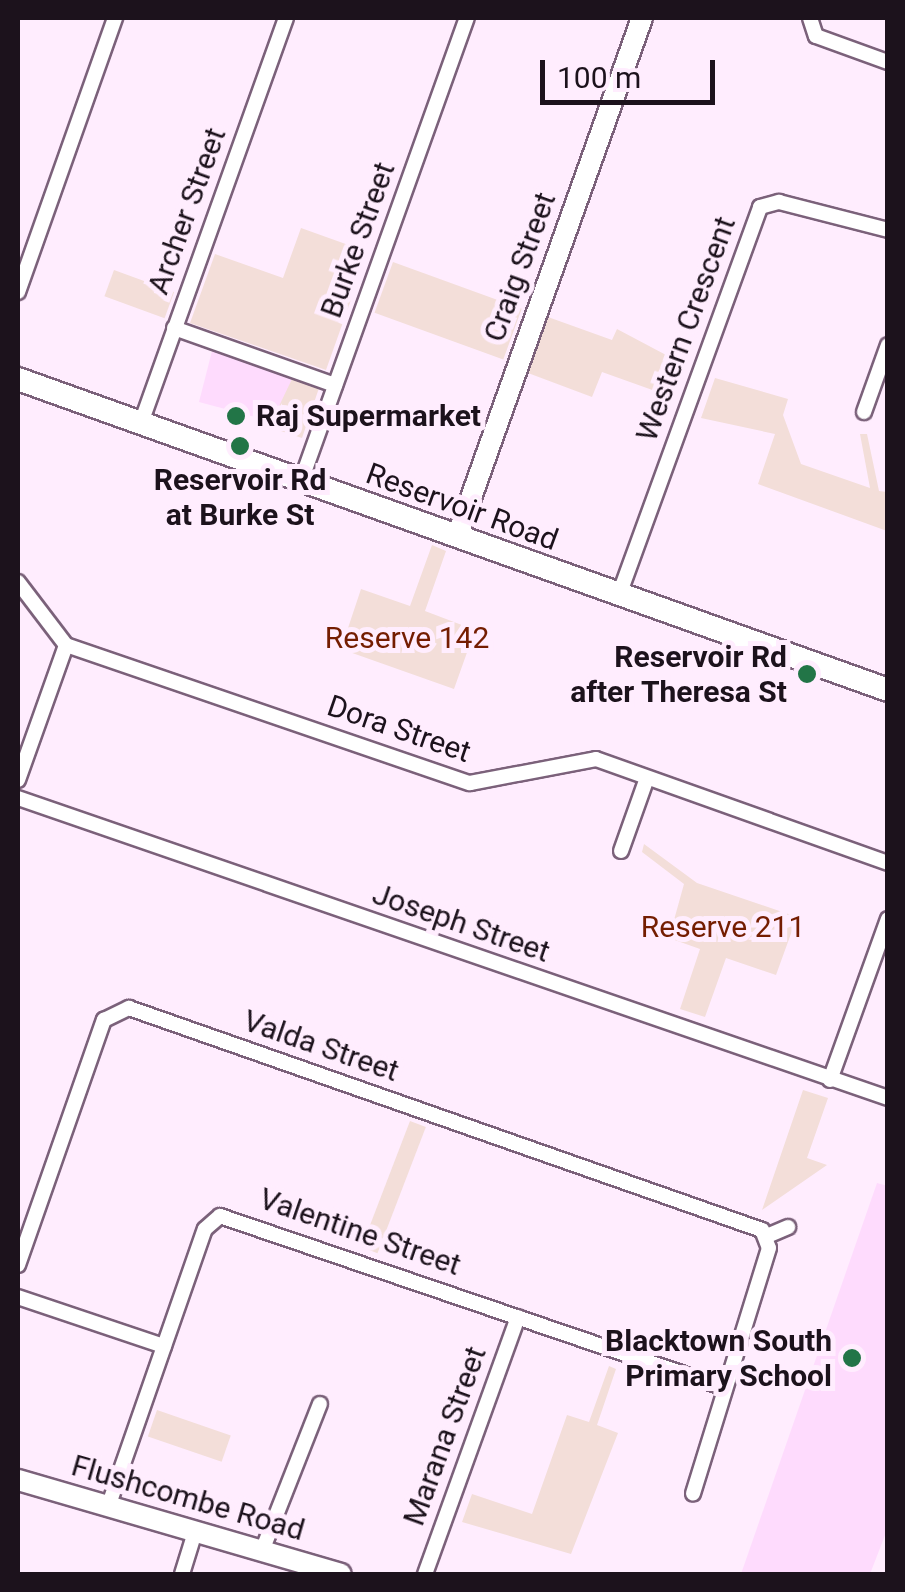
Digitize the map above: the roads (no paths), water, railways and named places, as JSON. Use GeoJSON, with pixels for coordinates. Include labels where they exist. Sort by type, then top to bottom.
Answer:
{"type":"FeatureCollection","features":[{"type":"Feature","properties":{"kind":"main road","name":"Reservoir Road"},"geometry":{"type":"LineString","coordinates":[[18,379],[888,690]]}},
{"type":"Feature","properties":{"kind":"street"},"geometry":{"type":"LineString","coordinates":[[18,292],[115,18]]}},
{"type":"Feature","properties":{"kind":"street","name":"Archer Street"},"geometry":{"type":"LineString","coordinates":[[141,424],[286,18]]}},
{"type":"Feature","properties":{"kind":"street","name":"Burke Street"},"geometry":{"type":"LineString","coordinates":[[301,481],[466,18]]}},
{"type":"Feature","properties":{"kind":"street","name":"Craig Street"},"geometry":{"type":"LineString","coordinates":[[457,536],[642,18]]}},
{"type":"Feature","properties":{"kind":"street"},"geometry":{"type":"LineString","coordinates":[[810,23],[888,62]]}},
{"type":"Feature","properties":{"kind":"street","name":"Western Crescent"},"geometry":{"type":"LineString","coordinates":[[620,595],[760,207],[779,202],[888,230]]}},
{"type":"Feature","properties":{"kind":"street"},"geometry":{"type":"LineString","coordinates":[[174,328],[335,385]]}},
{"type":"Feature","properties":{"kind":"street"},"geometry":{"type":"LineString","coordinates":[[864,412],[888,346]]}},
{"type":"Feature","properties":{"kind":"street"},"geometry":{"type":"LineString","coordinates":[[18,582],[66,645],[18,780]]}},
{"type":"Feature","properties":{"kind":"street","name":"Dora Street"},"geometry":{"type":"LineString","coordinates":[[66,645],[470,784],[593,759],[888,863]]}},
{"type":"Feature","properties":{"kind":"street"},"geometry":{"type":"LineString","coordinates":[[620,850],[647,778]]}},
{"type":"Feature","properties":{"kind":"street","name":"Joseph Street"},"geometry":{"type":"LineString","coordinates":[[18,798],[888,1098]]}},
{"type":"Feature","properties":{"kind":"street"},"geometry":{"type":"LineString","coordinates":[[830,1080],[888,919]]}},
{"type":"Feature","properties":{"kind":"street","name":"Valda Street"},"geometry":{"type":"LineString","coordinates":[[18,1265],[104,1020],[123,1008],[766,1236]]}},
{"type":"Feature","properties":{"kind":"street","name":"Valentine Street"},"geometry":{"type":"LineString","coordinates":[[108,1507],[205,1229],[223,1216],[722,1387]]}},
{"type":"Feature","properties":{"kind":"street"},"geometry":{"type":"LineString","coordinates":[[693,1493],[766,1236],[788,1227]]}},
{"type":"Feature","properties":{"kind":"street"},"geometry":{"type":"LineString","coordinates":[[18,1297],[164,1346]]}},
{"type":"Feature","properties":{"kind":"street","name":"Marana Street"},"geometry":{"type":"LineString","coordinates":[[425,1574],[518,1317]]}},
{"type":"Feature","properties":{"kind":"street"},"geometry":{"type":"LineString","coordinates":[[262,1551],[320,1404]]}},
{"type":"Feature","properties":{"kind":"street","name":"Flushcombe Road"},"geometry":{"type":"LineString","coordinates":[[18,1480],[341,1574]]}},
{"type":"Feature","properties":{"kind":"street"},"geometry":{"type":"LineString","coordinates":[[182,1574],[195,1532]]}},
{"type":"Feature","properties":{"kind":"place","name":"Raj Supermarket"},"geometry":{"type":"Point","coordinates":[236,416]}},
{"type":"Feature","properties":{"kind":"place","name":"Reservoir Rd at Burke St"},"geometry":{"type":"Point","coordinates":[240,446]}},
{"type":"Feature","properties":{"kind":"place","name":"Reservoir Rd after Theresa St"},"geometry":{"type":"Point","coordinates":[807,674]}},
{"type":"Feature","properties":{"kind":"place","name":"Blacktown South Primary School"},"geometry":{"type":"Point","coordinates":[852,1358]}},
{"type":"Feature","properties":{"kind":"park label","name":"Reserve 142"},"geometry":{"type":"Point","coordinates":[407,638]}},
{"type":"Feature","properties":{"kind":"park label","name":"Reserve 211"},"geometry":{"type":"Point","coordinates":[723,927]}}]}
